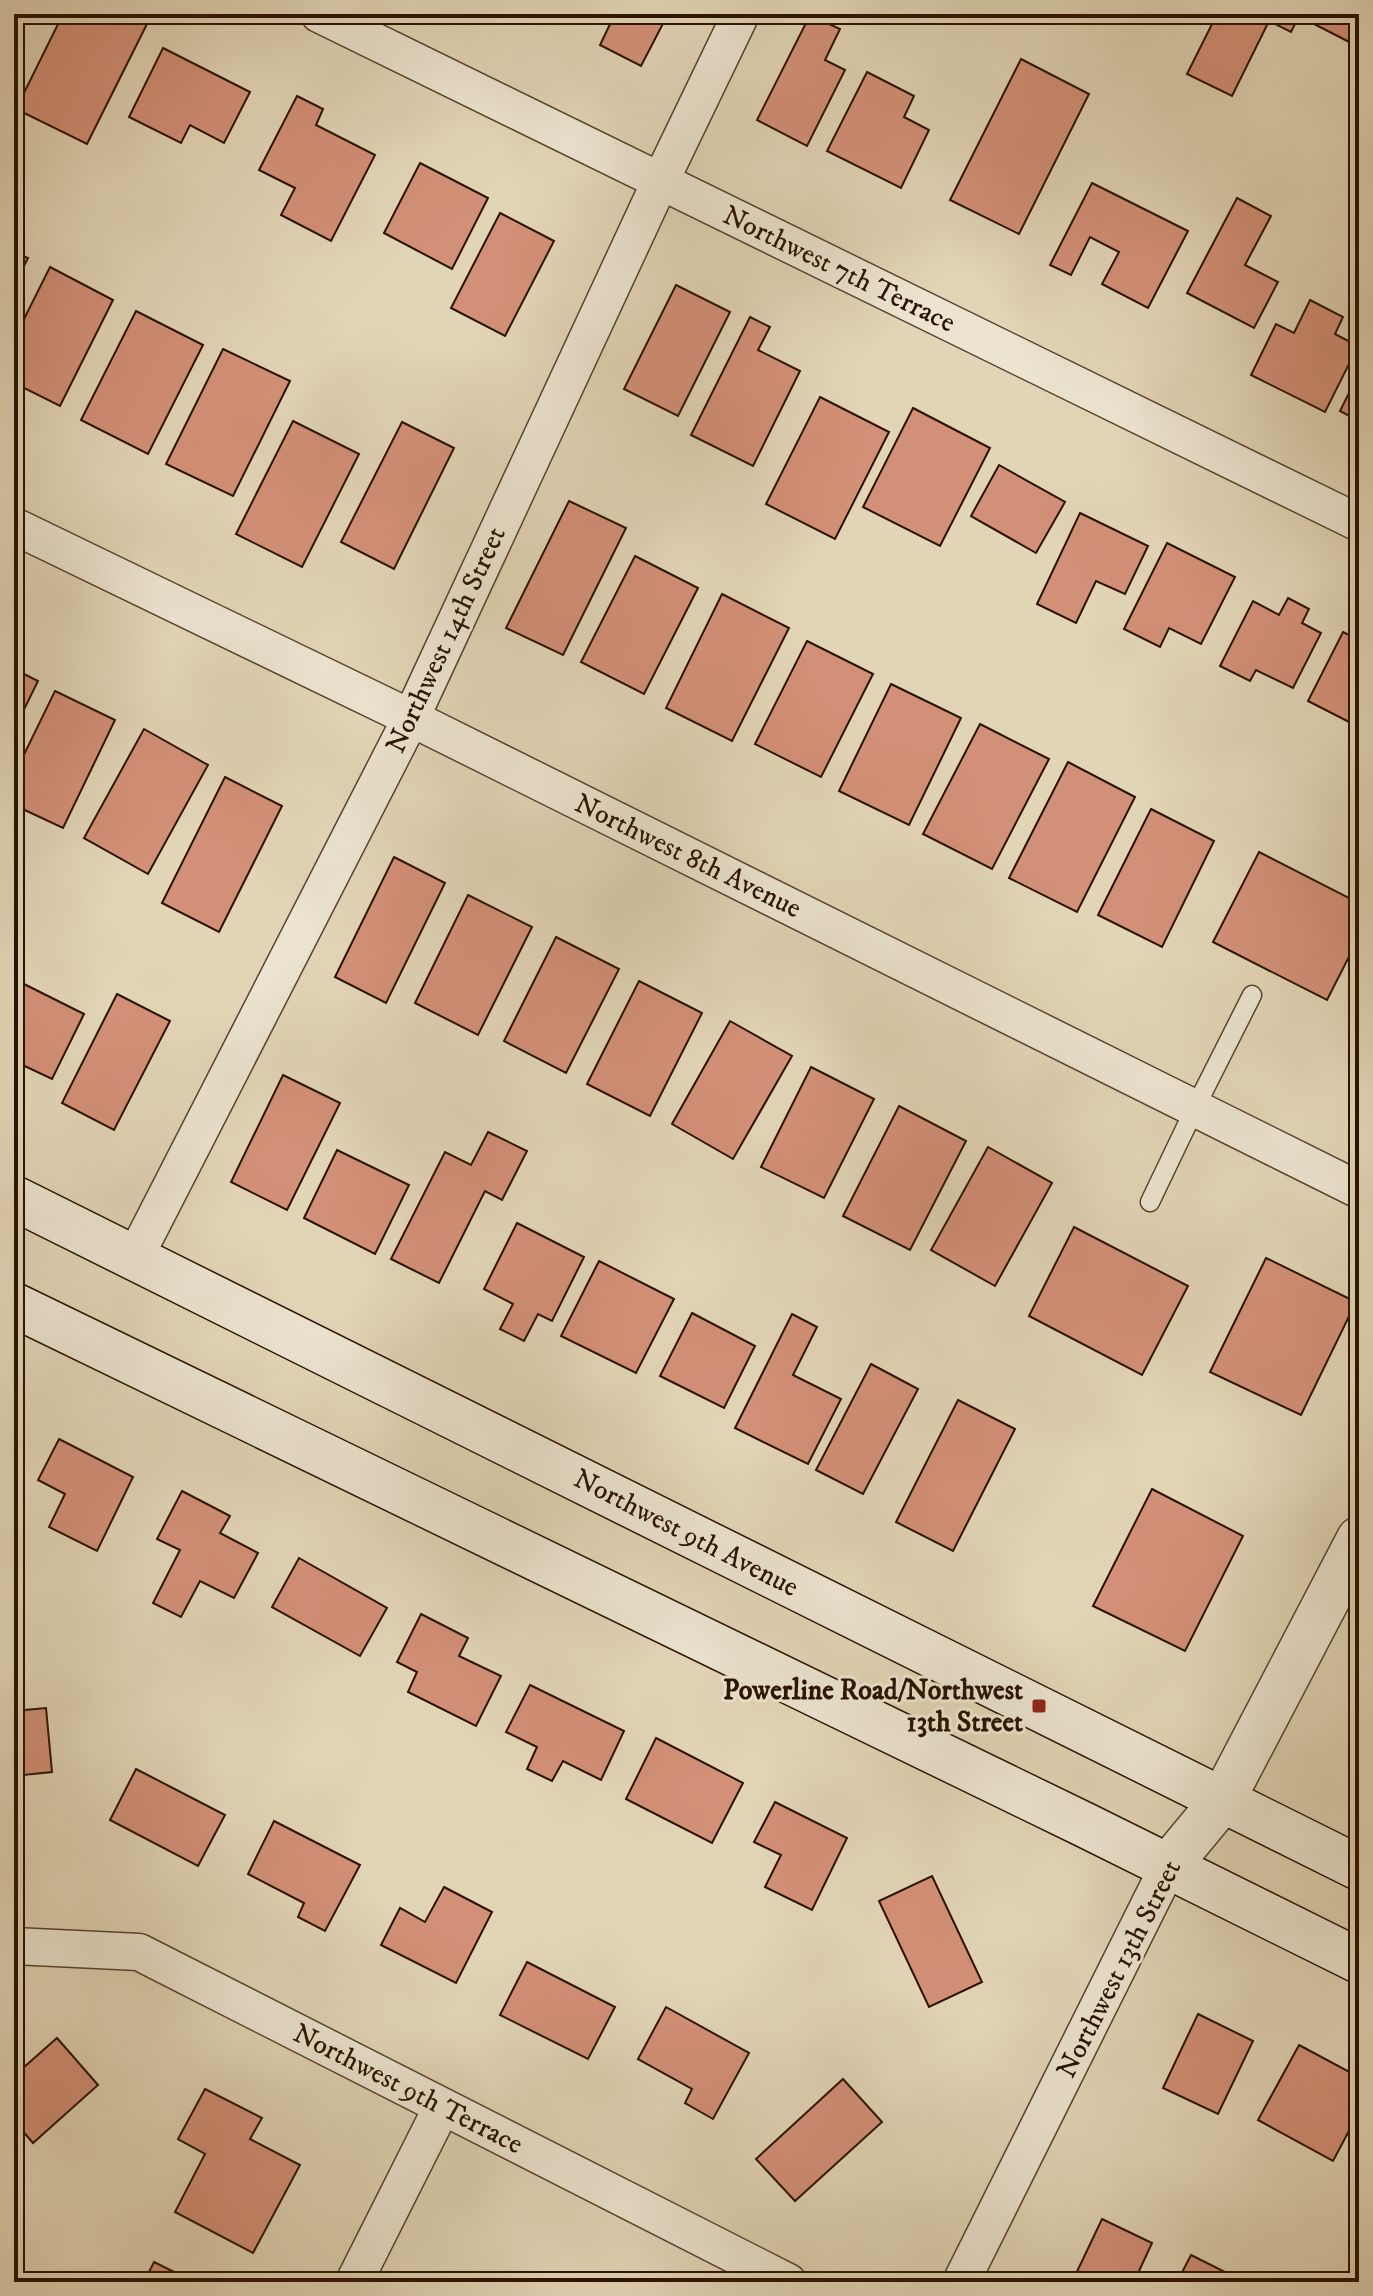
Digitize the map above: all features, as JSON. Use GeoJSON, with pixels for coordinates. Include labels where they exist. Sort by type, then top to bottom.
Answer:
{"type":"FeatureCollection","features":[{"type":"Feature","properties":{"kind":"main road","name":"Northwest 9th Avenue"},"geometry":{"type":"LineString","coordinates":[[14,1198],[1359,1868]]}},
{"type":"Feature","properties":{"kind":"main road"},"geometry":{"type":"LineString","coordinates":[[14,1305],[1169,1865],[1359,1961]]}},
{"type":"Feature","properties":{"kind":"main road","name":"Northwest 13th Street"},"geometry":{"type":"LineString","coordinates":[[1169,1865],[1222,1801],[1359,1539]]}},
{"type":"Feature","properties":{"kind":"street","name":"Northwest 7th Terrace"},"geometry":{"type":"LineString","coordinates":[[319,14],[1359,523]]}},
{"type":"Feature","properties":{"kind":"street","name":"Northwest 14th Street"},"geometry":{"type":"LineString","coordinates":[[135,1257],[411,718],[741,14]]}},
{"type":"Feature","properties":{"kind":"street","name":"Northwest 8th Avenue"},"geometry":{"type":"LineString","coordinates":[[14,526],[411,718],[1195,1108],[1357,1184]]}},
{"type":"Feature","properties":{"kind":"street","name":"Northwest 13th Street"},"geometry":{"type":"LineString","coordinates":[[961,2282],[1169,1865]]}},
{"type":"Feature","properties":{"kind":"street","name":"Northwest 9th Terrace"},"geometry":{"type":"LineString","coordinates":[[14,1946],[139,1952],[788,2282]]}},
{"type":"Feature","properties":{"kind":"street"},"geometry":{"type":"LineString","coordinates":[[354,2282],[442,2107]]}},
{"type":"Feature","properties":{"kind":"lane"},"geometry":{"type":"LineString","coordinates":[[1150,1202],[1252,995]]}},
{"type":"Feature","properties":{"kind":"building"},"geometry":{"type":"Polygon","coordinates":[[[63,14],[141,14],[150,18],[87,144],[16,109],[63,14]]]}},
{"type":"Feature","properties":{"kind":"building"},"geometry":{"type":"Polygon","coordinates":[[[601,14],[668,14],[641,66],[600,45],[612,20],[601,14]]]}},
{"type":"Feature","properties":{"kind":"building"},"geometry":{"type":"Polygon","coordinates":[[[1217,14],[1300,14],[1291,32],[1269,21],[1232,96],[1187,74],[1217,14]]]}},
{"type":"Feature","properties":{"kind":"building"},"geometry":{"type":"Polygon","coordinates":[[[1318,14],[1359,14],[1359,47],[1314,24],[1318,14]]]}},
{"type":"Feature","properties":{"kind":"building"},"geometry":{"type":"Polygon","coordinates":[[[810,15],[840,29],[825,60],[845,70],[807,146],[757,120],[810,15]]]}},
{"type":"Feature","properties":{"kind":"building"},"geometry":{"type":"Polygon","coordinates":[[[163,48],[250,92],[224,143],[190,125],[181,143],[129,117],[163,48]]]}},
{"type":"Feature","properties":{"kind":"building"},"geometry":{"type":"Polygon","coordinates":[[[1021,59],[1089,94],[1019,234],[950,200],[1021,59]]]}},
{"type":"Feature","properties":{"kind":"building"},"geometry":{"type":"Polygon","coordinates":[[[867,72],[914,96],[904,117],[929,130],[901,188],[827,151],[867,72]]]}},
{"type":"Feature","properties":{"kind":"building"},"geometry":{"type":"Polygon","coordinates":[[[297,96],[323,109],[316,125],[375,155],[331,241],[281,215],[295,188],[259,170],[297,96]]]}},
{"type":"Feature","properties":{"kind":"building"},"geometry":{"type":"Polygon","coordinates":[[[420,163],[488,198],[452,269],[384,233],[420,163]]]}},
{"type":"Feature","properties":{"kind":"building"},"geometry":{"type":"Polygon","coordinates":[[[1092,183],[1188,231],[1148,308],[1102,284],[1119,252],[1090,237],[1071,275],[1050,265],[1092,183]]]}},
{"type":"Feature","properties":{"kind":"building"},"geometry":{"type":"Polygon","coordinates":[[[1237,198],[1271,216],[1245,265],[1278,282],[1254,328],[1187,293],[1237,198]]]}},
{"type":"Feature","properties":{"kind":"building"},"geometry":{"type":"Polygon","coordinates":[[[500,213],[554,241],[505,336],[451,308],[500,213]]]}},
{"type":"Feature","properties":{"kind":"building"},"geometry":{"type":"Polygon","coordinates":[[[14,252],[28,258],[14,286],[14,252]]]}},
{"type":"Feature","properties":{"kind":"building"},"geometry":{"type":"Polygon","coordinates":[[[50,267],[113,300],[60,406],[14,383],[14,339],[50,267]]]}},
{"type":"Feature","properties":{"kind":"building"},"geometry":{"type":"Polygon","coordinates":[[[676,285],[730,312],[678,416],[624,389],[676,285]]]}},
{"type":"Feature","properties":{"kind":"building"},"geometry":{"type":"Polygon","coordinates":[[[1310,300],[1343,317],[1335,334],[1358,346],[1325,412],[1251,375],[1276,324],[1294,333],[1310,300]]]}},
{"type":"Feature","properties":{"kind":"building"},"geometry":{"type":"Polygon","coordinates":[[[136,311],[203,345],[148,454],[81,420],[136,311]]]}},
{"type":"Feature","properties":{"kind":"building"},"geometry":{"type":"Polygon","coordinates":[[[750,317],[770,327],[758,350],[800,371],[753,466],[691,435],[750,317]]]}},
{"type":"Feature","properties":{"kind":"building"},"geometry":{"type":"Polygon","coordinates":[[[223,349],[290,381],[233,496],[166,464],[223,349]]]}},
{"type":"Feature","properties":{"kind":"building"},"geometry":{"type":"Polygon","coordinates":[[[1359,373],[1359,421],[1340,411],[1359,373]]]}},
{"type":"Feature","properties":{"kind":"building"},"geometry":{"type":"Polygon","coordinates":[[[820,397],[889,432],[835,539],[766,504],[820,397]]]}},
{"type":"Feature","properties":{"kind":"building"},"geometry":{"type":"Polygon","coordinates":[[[913,408],[990,448],[940,546],[863,507],[913,408]]]}},
{"type":"Feature","properties":{"kind":"building"},"geometry":{"type":"Polygon","coordinates":[[[293,421],[359,454],[302,567],[236,534],[293,421]]]}},
{"type":"Feature","properties":{"kind":"building"},"geometry":{"type":"Polygon","coordinates":[[[402,422],[454,448],[394,569],[341,542],[402,422]]]}},
{"type":"Feature","properties":{"kind":"building"},"geometry":{"type":"Polygon","coordinates":[[[999,465],[1065,502],[1036,553],[971,516],[999,465]]]}},
{"type":"Feature","properties":{"kind":"building"},"geometry":{"type":"Polygon","coordinates":[[[569,501],[626,528],[563,655],[506,628],[569,501]]]}},
{"type":"Feature","properties":{"kind":"building"},"geometry":{"type":"Polygon","coordinates":[[[1080,513],[1148,546],[1125,594],[1096,581],[1076,623],[1037,604],[1080,513]]]}},
{"type":"Feature","properties":{"kind":"building"},"geometry":{"type":"Polygon","coordinates":[[[1167,543],[1235,577],[1201,644],[1169,628],[1160,647],[1124,629],[1167,543]]]}},
{"type":"Feature","properties":{"kind":"building"},"geometry":{"type":"Polygon","coordinates":[[[635,556],[698,588],[644,694],[581,662],[635,556]]]}},
{"type":"Feature","properties":{"kind":"building"},"geometry":{"type":"Polygon","coordinates":[[[722,594],[789,628],[732,741],[666,708],[722,594]]]}},
{"type":"Feature","properties":{"kind":"building"},"geometry":{"type":"Polygon","coordinates":[[[1288,598],[1309,609],[1302,623],[1321,633],[1293,688],[1256,670],[1250,681],[1220,666],[1253,601],[1279,615],[1288,598]]]}},
{"type":"Feature","properties":{"kind":"building"},"geometry":{"type":"Polygon","coordinates":[[[1343,632],[1359,640],[1359,727],[1308,701],[1343,632]]]}},
{"type":"Feature","properties":{"kind":"building"},"geometry":{"type":"Polygon","coordinates":[[[807,641],[873,674],[821,777],[755,744],[807,641]]]}},
{"type":"Feature","properties":{"kind":"building"},"geometry":{"type":"Polygon","coordinates":[[[14,669],[38,681],[14,730],[14,669]]]}},
{"type":"Feature","properties":{"kind":"building"},"geometry":{"type":"Polygon","coordinates":[[[891,684],[961,718],[909,825],[839,791],[891,684]]]}},
{"type":"Feature","properties":{"kind":"building"},"geometry":{"type":"Polygon","coordinates":[[[55,691],[115,720],[63,828],[14,805],[14,775],[55,691]]]}},
{"type":"Feature","properties":{"kind":"building"},"geometry":{"type":"Polygon","coordinates":[[[980,724],[1049,759],[992,869],[923,834],[980,724]]]}},
{"type":"Feature","properties":{"kind":"building"},"geometry":{"type":"Polygon","coordinates":[[[144,729],[208,765],[148,874],[84,838],[144,729]]]}},
{"type":"Feature","properties":{"kind":"building"},"geometry":{"type":"Polygon","coordinates":[[[1068,762],[1135,797],[1077,912],[1009,878],[1068,762]]]}},
{"type":"Feature","properties":{"kind":"building"},"geometry":{"type":"Polygon","coordinates":[[[225,777],[282,806],[219,932],[162,903],[225,777]]]}},
{"type":"Feature","properties":{"kind":"building"},"geometry":{"type":"Polygon","coordinates":[[[1151,809],[1214,841],[1162,947],[1098,915],[1151,809]]]}},
{"type":"Feature","properties":{"kind":"building"},"geometry":{"type":"Polygon","coordinates":[[[1259,852],[1359,903],[1359,937],[1327,1000],[1213,942],[1259,852]]]}},
{"type":"Feature","properties":{"kind":"building"},"geometry":{"type":"Polygon","coordinates":[[[394,857],[445,883],[386,1003],[335,977],[394,857]]]}},
{"type":"Feature","properties":{"kind":"building"},"geometry":{"type":"Polygon","coordinates":[[[468,895],[532,927],[478,1035],[415,1003],[468,895]]]}},
{"type":"Feature","properties":{"kind":"building"},"geometry":{"type":"Polygon","coordinates":[[[556,937],[619,969],[566,1073],[504,1041],[556,937]]]}},
{"type":"Feature","properties":{"kind":"building"},"geometry":{"type":"Polygon","coordinates":[[[639,981],[702,1013],[650,1116],[587,1084],[639,981]]]}},
{"type":"Feature","properties":{"kind":"building"},"geometry":{"type":"Polygon","coordinates":[[[20,982],[84,1014],[52,1079],[14,1061],[14,995],[20,982]]]}},
{"type":"Feature","properties":{"kind":"building"},"geometry":{"type":"Polygon","coordinates":[[[117,994],[170,1021],[114,1130],[62,1103],[117,994]]]}},
{"type":"Feature","properties":{"kind":"building"},"geometry":{"type":"Polygon","coordinates":[[[730,1021],[792,1056],[733,1159],[672,1124],[730,1021]]]}},
{"type":"Feature","properties":{"kind":"building"},"geometry":{"type":"Polygon","coordinates":[[[811,1067],[874,1099],[824,1198],[761,1167],[811,1067]]]}},
{"type":"Feature","properties":{"kind":"building"},"geometry":{"type":"Polygon","coordinates":[[[283,1075],[340,1103],[287,1210],[231,1182],[283,1075]]]}},
{"type":"Feature","properties":{"kind":"building"},"geometry":{"type":"Polygon","coordinates":[[[899,1106],[966,1141],[910,1250],[843,1216],[899,1106]]]}},
{"type":"Feature","properties":{"kind":"building"},"geometry":{"type":"Polygon","coordinates":[[[488,1132],[527,1151],[502,1200],[485,1191],[439,1283],[391,1259],[445,1152],[471,1165],[488,1132]]]}},
{"type":"Feature","properties":{"kind":"building"},"geometry":{"type":"Polygon","coordinates":[[[988,1147],[1052,1183],[995,1286],[931,1250],[988,1147]]]}},
{"type":"Feature","properties":{"kind":"building"},"geometry":{"type":"Polygon","coordinates":[[[337,1150],[409,1185],[375,1254],[304,1218],[337,1150]]]}},
{"type":"Feature","properties":{"kind":"building"},"geometry":{"type":"Polygon","coordinates":[[[517,1223],[584,1257],[552,1321],[538,1314],[524,1341],[500,1329],[513,1304],[484,1289],[517,1223]]]}},
{"type":"Feature","properties":{"kind":"building"},"geometry":{"type":"Polygon","coordinates":[[[1074,1227],[1188,1286],[1142,1375],[1029,1316],[1074,1227]]]}},
{"type":"Feature","properties":{"kind":"building"},"geometry":{"type":"Polygon","coordinates":[[[1266,1258],[1356,1302],[1301,1415],[1210,1372],[1266,1258]]]}},
{"type":"Feature","properties":{"kind":"building"},"geometry":{"type":"Polygon","coordinates":[[[599,1261],[674,1299],[636,1373],[561,1336],[599,1261]]]}},
{"type":"Feature","properties":{"kind":"building"},"geometry":{"type":"Polygon","coordinates":[[[692,1313],[755,1346],[724,1408],[660,1376],[692,1313]]]}},
{"type":"Feature","properties":{"kind":"building"},"geometry":{"type":"Polygon","coordinates":[[[792,1314],[817,1327],[793,1375],[841,1399],[808,1464],[735,1428],[792,1314]]]}},
{"type":"Feature","properties":{"kind":"building"},"geometry":{"type":"Polygon","coordinates":[[[871,1364],[918,1389],[863,1494],[816,1470],[871,1364]]]}},
{"type":"Feature","properties":{"kind":"building"},"geometry":{"type":"Polygon","coordinates":[[[958,1400],[1015,1429],[953,1551],[896,1522],[958,1400]]]}},
{"type":"Feature","properties":{"kind":"building"},"geometry":{"type":"Polygon","coordinates":[[[59,1439],[133,1477],[97,1551],[49,1527],[65,1494],[38,1480],[59,1439]]]}},
{"type":"Feature","properties":{"kind":"building"},"geometry":{"type":"Polygon","coordinates":[[[1152,1489],[1243,1536],[1185,1651],[1093,1606],[1152,1489]]]}},
{"type":"Feature","properties":{"kind":"building"},"geometry":{"type":"Polygon","coordinates":[[[182,1491],[230,1516],[220,1533],[258,1553],[234,1598],[200,1581],[181,1617],[153,1603],[180,1550],[157,1539],[182,1491]]]}},
{"type":"Feature","properties":{"kind":"building"},"geometry":{"type":"Polygon","coordinates":[[[299,1558],[387,1608],[360,1656],[272,1607],[299,1558]]]}},
{"type":"Feature","properties":{"kind":"building"},"geometry":{"type":"Polygon","coordinates":[[[421,1614],[468,1638],[459,1656],[501,1676],[476,1726],[408,1692],[417,1672],[397,1662],[421,1614]]]}},
{"type":"Feature","properties":{"kind":"building"},"geometry":{"type":"Polygon","coordinates":[[[530,1685],[624,1731],[601,1780],[563,1761],[552,1781],[527,1769],[537,1747],[506,1732],[530,1685]]]}},
{"type":"Feature","properties":{"kind":"building"},"geometry":{"type":"Polygon","coordinates":[[[46,1708],[52,1772],[14,1776],[14,1711],[46,1708]]]}},
{"type":"Feature","properties":{"kind":"building"},"geometry":{"type":"Polygon","coordinates":[[[656,1738],[743,1783],[712,1843],[626,1799],[656,1738]]]}},
{"type":"Feature","properties":{"kind":"building"},"geometry":{"type":"Polygon","coordinates":[[[136,1769],[225,1815],[198,1866],[110,1820],[136,1769]]]}},
{"type":"Feature","properties":{"kind":"building"},"geometry":{"type":"Polygon","coordinates":[[[775,1802],[847,1838],[812,1910],[765,1887],[781,1855],[754,1842],[775,1802]]]}},
{"type":"Feature","properties":{"kind":"building"},"geometry":{"type":"Polygon","coordinates":[[[274,1821],[360,1865],[325,1931],[298,1917],[304,1903],[248,1874],[274,1821]]]}},
{"type":"Feature","properties":{"kind":"building"},"geometry":{"type":"Polygon","coordinates":[[[932,1876],[982,1982],[929,2007],[879,1901],[932,1876]]]}},
{"type":"Feature","properties":{"kind":"building"},"geometry":{"type":"Polygon","coordinates":[[[444,1887],[492,1912],[456,1983],[381,1945],[400,1908],[425,1922],[444,1887]]]}},
{"type":"Feature","properties":{"kind":"building"},"geometry":{"type":"Polygon","coordinates":[[[527,1962],[615,2007],[588,2059],[500,2015],[527,1962]]]}},
{"type":"Feature","properties":{"kind":"building"},"geometry":{"type":"Polygon","coordinates":[[[666,2007],[749,2053],[713,2119],[685,2103],[692,2089],[638,2059],[666,2007]]]}},
{"type":"Feature","properties":{"kind":"building"},"geometry":{"type":"Polygon","coordinates":[[[1198,2014],[1253,2041],[1218,2114],[1163,2088],[1198,2014]]]}},
{"type":"Feature","properties":{"kind":"building"},"geometry":{"type":"Polygon","coordinates":[[[57,2038],[98,2085],[33,2143],[14,2121],[14,2076],[57,2038]]]}},
{"type":"Feature","properties":{"kind":"building"},"geometry":{"type":"Polygon","coordinates":[[[1299,2045],[1359,2077],[1359,2112],[1333,2161],[1258,2120],[1299,2045]]]}},
{"type":"Feature","properties":{"kind":"building"},"geometry":{"type":"Polygon","coordinates":[[[843,2079],[882,2122],[795,2201],[756,2159],[843,2079]]]}},
{"type":"Feature","properties":{"kind":"building"},"geometry":{"type":"Polygon","coordinates":[[[205,2089],[262,2118],[250,2139],[300,2165],[253,2253],[175,2212],[205,2154],[178,2139],[205,2089]]]}},
{"type":"Feature","properties":{"kind":"building"},"geometry":{"type":"Polygon","coordinates":[[[1102,2219],[1152,2243],[1134,2282],[1072,2282],[1102,2219]]]}},
{"type":"Feature","properties":{"kind":"building"},"geometry":{"type":"Polygon","coordinates":[[[1191,2255],[1225,2272],[1221,2282],[1177,2282],[1191,2255]]]}},
{"type":"Feature","properties":{"kind":"building"},"geometry":{"type":"Polygon","coordinates":[[[154,2262],[194,2282],[144,2282],[154,2262]]]}},
{"type":"Feature","properties":{"kind":"place","name":"Powerline Road/Northwest 13th Street"},"geometry":{"type":"Point","coordinates":[1039,1706]}}]}
